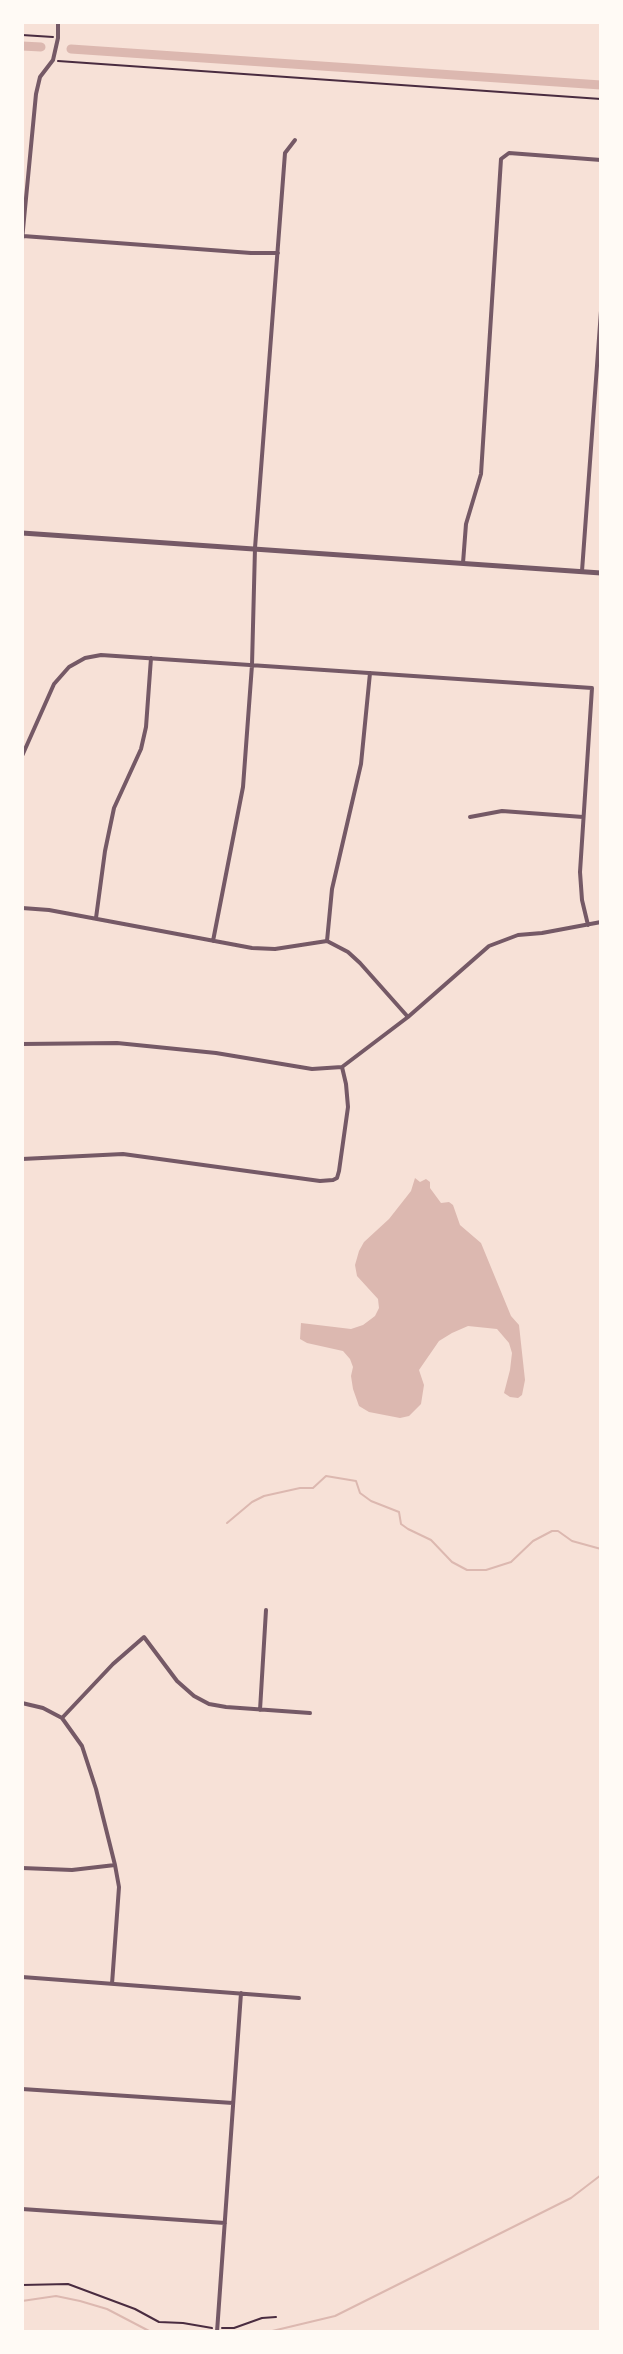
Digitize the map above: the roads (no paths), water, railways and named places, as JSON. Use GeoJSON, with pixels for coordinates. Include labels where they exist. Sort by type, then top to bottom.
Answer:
{"type":"FeatureCollection","features":[{"type":"Feature","properties":{"kind":"street"},"geometry":{"type":"LineString","coordinates":[[58,22],[53,60],[40,77],[36,94],[22,238],[278,253]]}},
{"type":"Feature","properties":{"kind":"street"},"geometry":{"type":"LineString","coordinates":[[213,941],[243,787],[252,665],[255,548],[285,153],[295,140]]}},
{"type":"Feature","properties":{"kind":"street"},"geometry":{"type":"LineString","coordinates":[[463,563],[466,524],[481,474],[501,159],[509,153],[601,160]]}},
{"type":"Feature","properties":{"kind":"street"},"geometry":{"type":"LineString","coordinates":[[582,571],[601,311]]}},
{"type":"Feature","properties":{"kind":"street"},"geometry":{"type":"LineString","coordinates":[[22,533],[601,573]]}},
{"type":"Feature","properties":{"kind":"street"},"geometry":{"type":"LineString","coordinates":[[22,754],[54,684],[69,667],[85,658],[101,655],[592,688],[580,872],[588,925]]}},
{"type":"Feature","properties":{"kind":"street"},"geometry":{"type":"LineString","coordinates":[[96,918],[114,808],[141,749],[146,727],[151,658]]}},
{"type":"Feature","properties":{"kind":"street"},"geometry":{"type":"LineString","coordinates":[[327,941],[332,889],[361,764],[370,673]]}},
{"type":"Feature","properties":{"kind":"street"},"geometry":{"type":"LineString","coordinates":[[470,817],[502,811],[583,817]]}},
{"type":"Feature","properties":{"kind":"street"},"geometry":{"type":"LineString","coordinates":[[22,908],[96,918],[252,948],[275,949],[327,941],[348,952],[360,963],[408,1017]]}},
{"type":"Feature","properties":{"kind":"street"},"geometry":{"type":"LineString","coordinates":[[22,1044],[117,1043],[216,1053],[312,1069],[342,1067],[408,1017],[489,946],[518,935],[601,922]]}},
{"type":"Feature","properties":{"kind":"street"},"geometry":{"type":"LineString","coordinates":[[22,1159],[123,1154],[320,1181],[337,1178],[348,1107],[342,1067]]}},
{"type":"Feature","properties":{"kind":"street"},"geometry":{"type":"LineString","coordinates":[[260,1710],[266,1610]]}},
{"type":"Feature","properties":{"kind":"street"},"geometry":{"type":"LineString","coordinates":[[62,1718],[113,1664],[144,1637],[177,1681],[209,1704],[310,1713]]}},
{"type":"Feature","properties":{"kind":"street"},"geometry":{"type":"LineString","coordinates":[[22,1703],[43,1708],[62,1718],[82,1746],[96,1789],[119,1887],[112,1984]]}},
{"type":"Feature","properties":{"kind":"street"},"geometry":{"type":"LineString","coordinates":[[22,1868],[72,1870],[115,1865]]}},
{"type":"Feature","properties":{"kind":"street"},"geometry":{"type":"LineString","coordinates":[[22,1977],[299,1998]]}},
{"type":"Feature","properties":{"kind":"street"},"geometry":{"type":"LineString","coordinates":[[217,2332],[241,1993]]}},
{"type":"Feature","properties":{"kind":"street"},"geometry":{"type":"LineString","coordinates":[[22,2089],[233,2103]]}},
{"type":"Feature","properties":{"kind":"street"},"geometry":{"type":"LineString","coordinates":[[22,2209],[225,2223]]}},
{"type":"Feature","properties":{"kind":"waterway"},"geometry":{"type":"LineString","coordinates":[[22,46],[41,47]]}},
{"type":"Feature","properties":{"kind":"waterway"},"geometry":{"type":"LineString","coordinates":[[71,49],[601,85]]}},
{"type":"Feature","properties":{"kind":"waterway"},"geometry":{"type":"LineString","coordinates":[[227,1523],[264,1496],[313,1488],[326,1476],[356,1481],[360,1493],[399,1512],[401,1524],[431,1540],[452,1562],[467,1570],[486,1570],[511,1562],[533,1541],[552,1531],[558,1531],[572,1541],[601,1549]]}},
{"type":"Feature","properties":{"kind":"waterway"},"geometry":{"type":"LineString","coordinates":[[268,2332],[335,2316],[571,2198],[601,2175]]}},
{"type":"Feature","properties":{"kind":"waterway"},"geometry":{"type":"LineString","coordinates":[[22,2301],[56,2296],[80,2301],[107,2309],[151,2332]]}}]}
